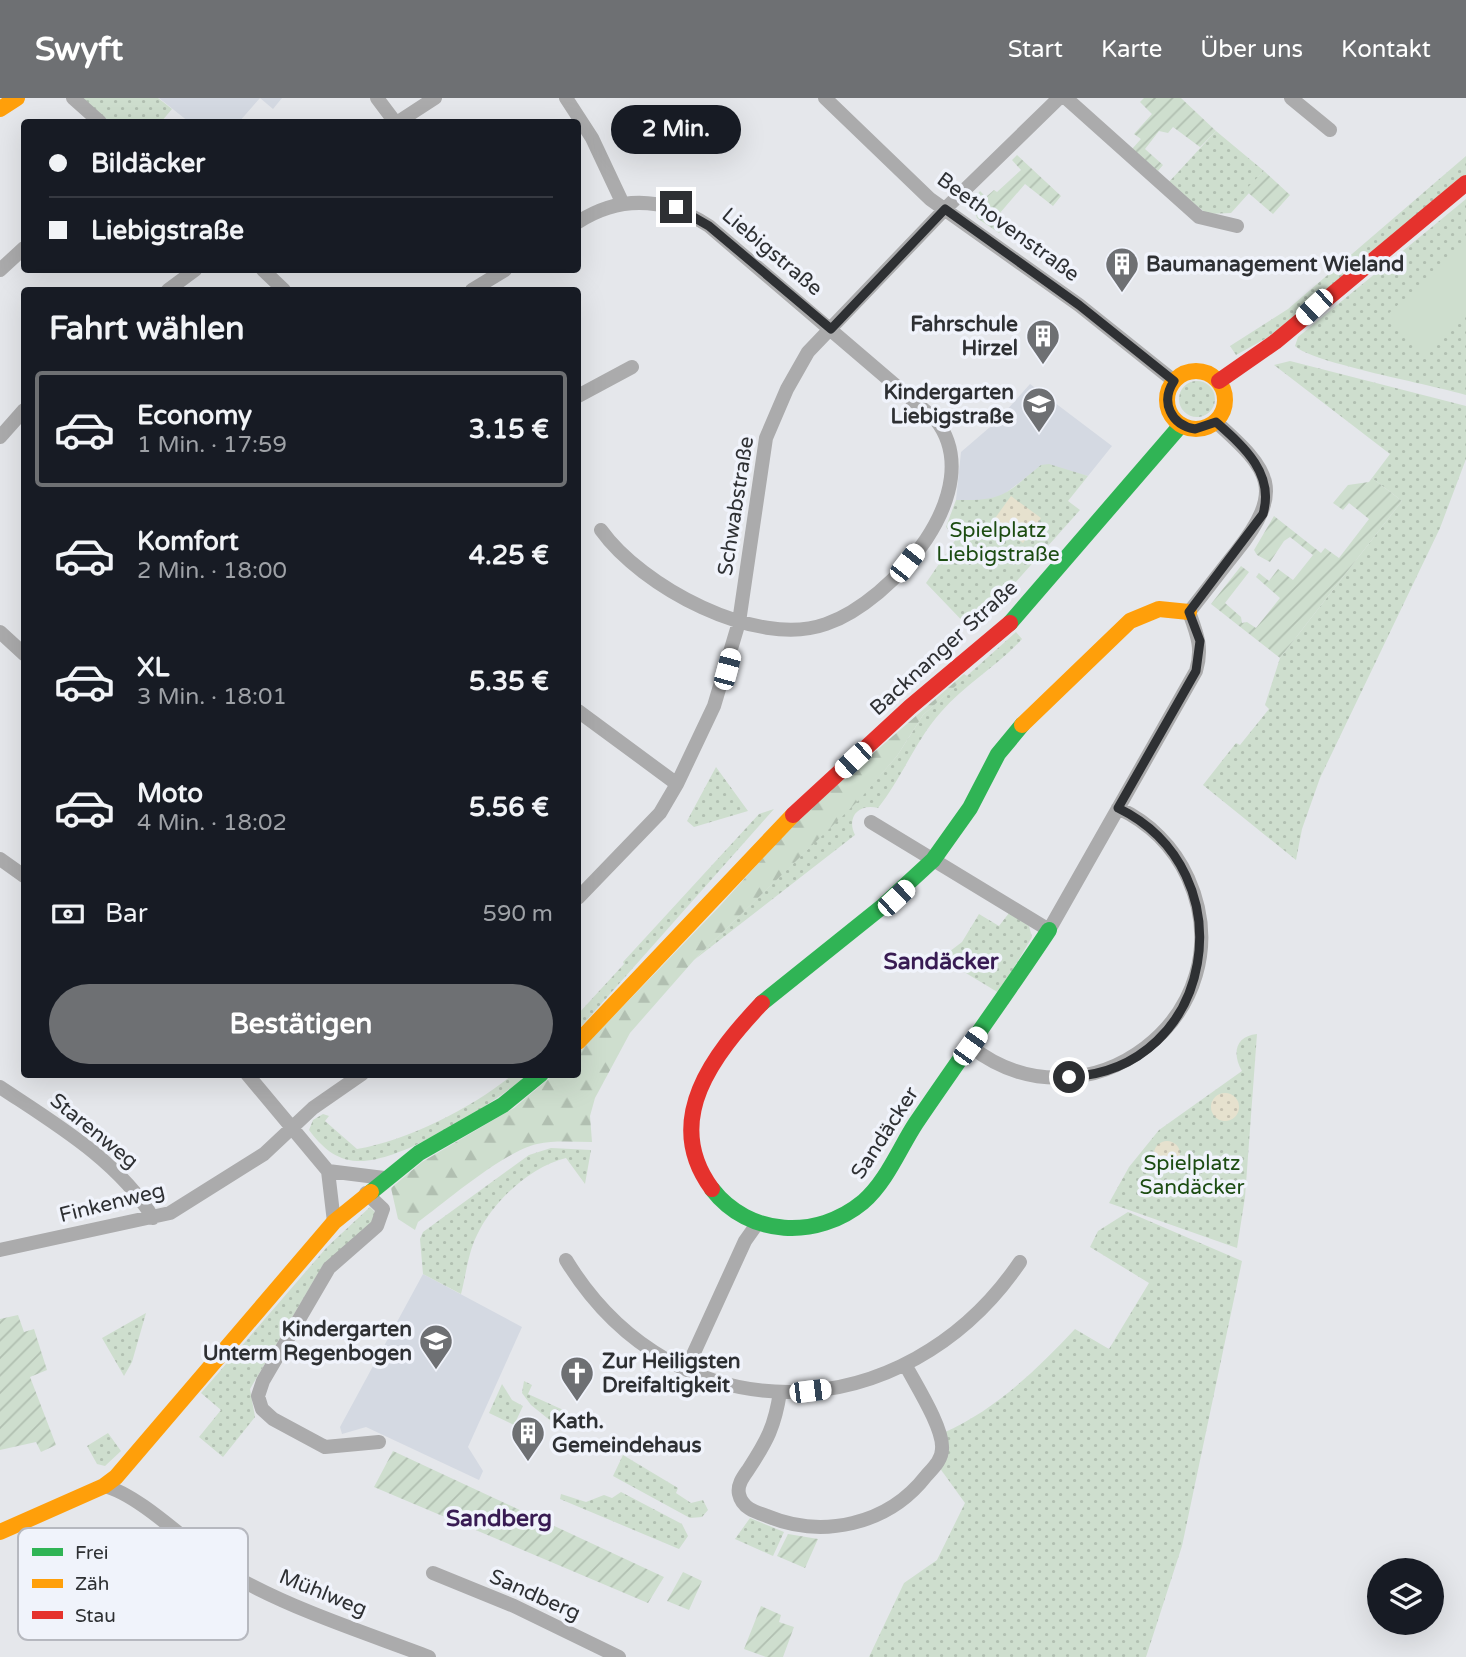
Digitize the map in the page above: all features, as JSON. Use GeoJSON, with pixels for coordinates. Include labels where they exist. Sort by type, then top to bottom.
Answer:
{"type":"FeatureCollection","features":[{"type":"Feature","properties":{"kind":"street"},"geometry":{"type":"LineString","coordinates":[[0,109],[16,98]]}},
{"type":"Feature","properties":{"kind":"street"},"geometry":{"type":"LineString","coordinates":[[73,98],[97,119]]}},
{"type":"Feature","properties":{"kind":"street"},"geometry":{"type":"LineString","coordinates":[[377,98],[394,119]]}},
{"type":"Feature","properties":{"kind":"street"},"geometry":{"type":"LineString","coordinates":[[402,119],[435,98]]}},
{"type":"Feature","properties":{"kind":"street"},"geometry":{"type":"LineString","coordinates":[[566,98],[580,119]]}},
{"type":"Feature","properties":{"kind":"street","name":"Beethovenstraße"},"geometry":{"type":"LineString","coordinates":[[824,98],[930,199],[1079,305],[1174,381]]}},
{"type":"Feature","properties":{"kind":"street","name":"Schwabstraße"},"geometry":{"type":"LineString","coordinates":[[581,895],[643,833],[677,784],[713,706],[739,622],[766,438],[787,389],[803,361],[945,209],[1059,98]]}},
{"type":"Feature","properties":{"kind":"street"},"geometry":{"type":"LineString","coordinates":[[1066,98],[1199,217],[1237,226]]}},
{"type":"Feature","properties":{"kind":"street"},"geometry":{"type":"LineString","coordinates":[[1291,98],[1330,130]]}},
{"type":"Feature","properties":{"kind":"street"},"geometry":{"type":"LineString","coordinates":[[581,120],[593,138],[623,204]]}},
{"type":"Feature","properties":{"kind":"street"},"geometry":{"type":"LineString","coordinates":[[1219,381],[1275,342],[1466,183]]}},
{"type":"Feature","properties":{"kind":"street","name":"Liebigstraße"},"geometry":{"type":"LineString","coordinates":[[581,220],[593,212],[623,204],[651,202],[691,214],[936,420],[945,433],[951,461],[946,499],[931,533],[888,585],[867,604],[824,625],[796,631],[762,629],[699,606],[667,588],[610,544],[601,530]]}},
{"type":"Feature","properties":{"kind":"street"},"geometry":{"type":"LineString","coordinates":[[0,270],[21,251]]}},
{"type":"Feature","properties":{"kind":"street"},"geometry":{"type":"LineString","coordinates":[[172,287],[191,273]]}},
{"type":"Feature","properties":{"kind":"street"},"geometry":{"type":"LineString","coordinates":[[266,273],[281,287]]}},
{"type":"Feature","properties":{"kind":"street"},"geometry":{"type":"LineString","coordinates":[[477,287],[500,273]]}},
{"type":"Feature","properties":{"kind":"street"},"geometry":{"type":"LineString","coordinates":[[581,394],[632,367]]}},
{"type":"Feature","properties":{"kind":"street"},"geometry":{"type":"LineString","coordinates":[[1197,370],[1219,381],[1226,402],[1216,422],[1195,429],[1181,425],[1172,416],[1167,405],[1168,392],[1174,381],[1184,373],[1197,370]]}},
{"type":"Feature","properties":{"kind":"street"},"geometry":{"type":"LineString","coordinates":[[0,419],[21,416]]}},
{"type":"Feature","properties":{"kind":"street"},"geometry":{"type":"LineString","coordinates":[[0,437],[21,417]]}},
{"type":"Feature","properties":{"kind":"street"},"geometry":{"type":"LineString","coordinates":[[1189,612],[1258,525],[1266,505],[1265,485],[1256,463],[1216,422]]}},
{"type":"Feature","properties":{"kind":"street","name":"Backnanger Straße"},"geometry":{"type":"LineString","coordinates":[[581,1039],[776,831],[910,707],[1009,624],[1181,425]]}},
{"type":"Feature","properties":{"kind":"street","name":"Sandäcker"},"geometry":{"type":"LineString","coordinates":[[1158,609],[1189,612],[1200,641],[1196,671],[1016,983],[918,1119],[871,1195],[859,1206],[831,1222],[809,1229],[757,1223],[723,1202],[699,1169],[693,1150],[690,1111],[703,1076],[738,1028],[767,996],[896,898],[933,860],[970,807],[998,754],[1038,707],[1130,621],[1158,609]]}},
{"type":"Feature","properties":{"kind":"street"},"geometry":{"type":"LineString","coordinates":[[0,632],[21,651]]}},
{"type":"Feature","properties":{"kind":"street"},"geometry":{"type":"LineString","coordinates":[[581,713],[677,784]]}},
{"type":"Feature","properties":{"kind":"street"},"geometry":{"type":"LineString","coordinates":[[970,1046],[995,1062],[1020,1072],[1052,1078],[1085,1076],[1114,1067],[1137,1055],[1162,1034],[1181,1010],[1193,983],[1200,954],[1200,920],[1195,896],[1185,870],[1167,844],[1140,820],[1118,808]]}},
{"type":"Feature","properties":{"kind":"street"},"geometry":{"type":"LineString","coordinates":[[871,822],[1049,929]]}},
{"type":"Feature","properties":{"kind":"street"},"geometry":{"type":"LineString","coordinates":[[0,859],[21,874]]}},
{"type":"Feature","properties":{"kind":"street"},"geometry":{"type":"LineString","coordinates":[[250,1078],[328,1171],[334,1222]]}},
{"type":"Feature","properties":{"kind":"street"},"geometry":{"type":"LineString","coordinates":[[292,1126],[357,1078]]}},
{"type":"Feature","properties":{"kind":"street"},"geometry":{"type":"LineString","coordinates":[[0,1532],[104,1486],[116,1477],[334,1222],[384,1178],[419,1153],[503,1105],[536,1078]]}},
{"type":"Feature","properties":{"kind":"street","name":"Starenweg"},"geometry":{"type":"LineString","coordinates":[[0,1087],[104,1163],[141,1197],[153,1218]]}},
{"type":"Feature","properties":{"kind":"street","name":"Finkenweg"},"geometry":{"type":"LineString","coordinates":[[0,1250],[170,1213],[264,1154],[292,1126]]}},
{"type":"Feature","properties":{"kind":"street"},"geometry":{"type":"LineString","coordinates":[[328,1171],[384,1178]]}},
{"type":"Feature","properties":{"kind":"street"},"geometry":{"type":"LineString","coordinates":[[366,1193],[381,1204],[383,1209],[380,1221],[329,1268],[258,1389],[258,1396],[262,1409],[273,1419],[325,1447],[379,1442]]}},
{"type":"Feature","properties":{"kind":"street"},"geometry":{"type":"LineString","coordinates":[[687,1368],[757,1223]]}},
{"type":"Feature","properties":{"kind":"street"},"geometry":{"type":"LineString","coordinates":[[566,1260],[590,1296],[611,1318],[650,1349],[687,1368],[740,1387],[780,1392],[837,1388],[906,1366],[953,1336],[979,1313],[1020,1262]]}},
{"type":"Feature","properties":{"kind":"street"},"geometry":{"type":"LineString","coordinates":[[780,1392],[774,1428],[738,1485],[740,1498],[751,1510],[804,1528],[833,1527],[862,1521],[898,1502],[921,1483],[942,1451],[940,1435],[906,1366]]}},
{"type":"Feature","properties":{"kind":"street","name":"Mühlweg"},"geometry":{"type":"LineString","coordinates":[[104,1486],[132,1500],[170,1528]]}},
{"type":"Feature","properties":{"kind":"street","name":"Sandberg"},"geometry":{"type":"LineString","coordinates":[[433,1573],[514,1606],[619,1657]]}},
{"type":"Feature","properties":{"kind":"street","name":"Mühlweg"},"geometry":{"type":"LineString","coordinates":[[248,1584],[279,1600],[429,1657]]}},
{"type":"Feature","properties":{"kind":"shaded area"},"geometry":{"type":"Polygon","coordinates":[[[159,98],[260,98],[242,119],[185,119],[159,98]]]}},
{"type":"Feature","properties":{"kind":"shaded area"},"geometry":{"type":"Polygon","coordinates":[[[260,98],[282,98],[273,109],[260,98]]]}},
{"type":"Feature","properties":{"kind":"shaded area","name":"Kindergarten Liebigstraße"},"geometry":{"type":"Polygon","coordinates":[[[1030,384],[1112,446],[1088,476],[1042,465],[1002,496],[990,501],[956,500],[961,452],[997,421],[1030,384]]]}},
{"type":"Feature","properties":{"kind":"shaded area","name":"Kindergarten Unterm Regenbogen"},"geometry":{"type":"Polygon","coordinates":[[[423,1274],[522,1327],[468,1447],[483,1471],[479,1480],[366,1427],[342,1434],[340,1427],[423,1274]]]}},
{"type":"Feature","properties":{"kind":"green space"},"geometry":{"type":"Polygon","coordinates":[[[82,98],[158,98],[172,109],[164,119],[106,119],[82,98]]]}},
{"type":"Feature","properties":{"kind":"green space"},"geometry":{"type":"Polygon","coordinates":[[[1144,98],[1181,98],[1216,131],[1200,147],[1173,127],[1168,133],[1159,131],[1145,149],[1163,165],[1158,171],[1132,149],[1141,139],[1134,134],[1152,114],[1140,102],[1144,98]]]}},
{"type":"Feature","properties":{"kind":"green space"},"geometry":{"type":"Polygon","coordinates":[[[1216,131],[1264,171],[1246,190],[1249,193],[1231,213],[1207,214],[1168,183],[1216,131]]]}},
{"type":"Feature","properties":{"kind":"green space"},"geometry":{"type":"Polygon","coordinates":[[[1017,155],[1061,196],[1053,206],[1025,184],[993,221],[1002,230],[999,233],[977,218],[972,202],[980,191],[986,197],[994,190],[997,192],[1021,170],[1012,160],[1017,155]]]}},
{"type":"Feature","properties":{"kind":"green space"},"geometry":{"type":"Polygon","coordinates":[[[1466,156],[1466,178],[1272,335],[1236,355],[1230,346],[1288,309],[1466,156]]]}},
{"type":"Feature","properties":{"kind":"green space"},"geometry":{"type":"Polygon","coordinates":[[[1264,171],[1290,195],[1273,214],[1245,190],[1264,171]]]}},
{"type":"Feature","properties":{"kind":"green space"},"geometry":{"type":"Polygon","coordinates":[[[1466,199],[1466,395],[1348,366],[1306,353],[1295,346],[1298,337],[1466,199]]]}},
{"type":"Feature","properties":{"kind":"green space"},"geometry":{"type":"Polygon","coordinates":[[[1466,242],[1466,315],[1423,354],[1387,315],[1466,242]]]}},
{"type":"Feature","properties":{"kind":"green space"},"geometry":{"type":"Polygon","coordinates":[[[1290,361],[1466,406],[1466,459],[1440,528],[1320,778],[1302,829],[1296,860],[1203,785],[1236,743],[1240,745],[1269,709],[1265,705],[1280,658],[1402,501],[1372,478],[1390,454],[1274,365],[1290,361]]]}},
{"type":"Feature","properties":{"kind":"green space"},"geometry":{"type":"Polygon","coordinates":[[[1197,381],[1210,386],[1215,399],[1210,412],[1197,417],[1184,412],[1179,399],[1184,386],[1197,381]]]}},
{"type":"Feature","properties":{"kind":"green space","name":"Spielplatz Liebigstraße"},"geometry":{"type":"Polygon","coordinates":[[[1049,464],[1088,476],[1068,501],[1080,510],[972,631],[926,583],[956,539],[946,527],[956,500],[985,499],[1003,494],[1041,465],[1049,464]]]}},
{"type":"Feature","properties":{"kind":"green space"},"geometry":{"type":"Polygon","coordinates":[[[1372,478],[1402,501],[1280,658],[1211,604],[1241,566],[1249,572],[1225,603],[1241,617],[1242,623],[1247,622],[1256,628],[1280,598],[1256,577],[1259,573],[1269,581],[1278,569],[1293,580],[1313,555],[1290,537],[1284,541],[1270,562],[1257,555],[1254,550],[1274,516],[1321,553],[1325,548],[1339,558],[1369,519],[1349,503],[1343,510],[1333,503],[1348,485],[1369,482],[1372,478]]]}},
{"type":"Feature","properties":{"kind":"green space"},"geometry":{"type":"Polygon","coordinates":[[[1016,632],[1022,639],[950,702],[932,723],[878,808],[865,808],[856,813],[852,822],[855,835],[694,960],[859,799],[897,756],[923,715],[1016,632]]]}},
{"type":"Feature","properties":{"kind":"green space"},"geometry":{"type":"Polygon","coordinates":[[[964,674],[967,676],[923,715],[897,756],[859,800],[694,960],[630,1033],[595,1098],[590,1116],[592,1142],[551,1142],[523,1149],[492,1166],[460,1190],[418,1222],[415,1230],[398,1219],[391,1188],[422,1162],[514,1108],[549,1078],[581,1078],[581,1050],[719,907],[799,818],[964,674]]]}},
{"type":"Feature","properties":{"kind":"green space"},"geometry":{"type":"Polygon","coordinates":[[[716,767],[748,811],[694,827],[687,821],[716,767]]]}},
{"type":"Feature","properties":{"kind":"green space"},"geometry":{"type":"Polygon","coordinates":[[[774,809],[581,1027],[581,1011],[759,814],[774,809]]]}},
{"type":"Feature","properties":{"kind":"green space"},"geometry":{"type":"Polygon","coordinates":[[[1009,913],[1029,926],[1032,937],[999,993],[941,958],[962,942],[979,914],[999,926],[1009,913]]]}},
{"type":"Feature","properties":{"kind":"green space","name":"Spielplatz Sandäcker"},"geometry":{"type":"Polygon","coordinates":[[[1257,1034],[1245,1197],[1237,1248],[1109,1203],[1129,1167],[1159,1130],[1242,1071],[1237,1058],[1240,1042],[1257,1034]]]}},
{"type":"Feature","properties":{"kind":"green space"},"geometry":{"type":"Polygon","coordinates":[[[508,1078],[524,1078],[446,1130],[398,1153],[376,1159],[357,1161],[335,1155],[309,1130],[313,1120],[323,1114],[329,1116],[325,1121],[357,1149],[377,1145],[439,1121],[508,1078]]]}},
{"type":"Feature","properties":{"kind":"green space"},"geometry":{"type":"Polygon","coordinates":[[[551,1148],[591,1150],[585,1184],[566,1158],[539,1169],[514,1187],[493,1210],[477,1235],[461,1294],[423,1274],[420,1239],[423,1232],[529,1155],[551,1148]]]}},
{"type":"Feature","properties":{"kind":"green space"},"geometry":{"type":"Polygon","coordinates":[[[370,1207],[376,1213],[373,1222],[323,1265],[250,1389],[255,1417],[223,1457],[199,1437],[221,1410],[201,1393],[327,1247],[370,1207]]]}},
{"type":"Feature","properties":{"kind":"green space"},"geometry":{"type":"Polygon","coordinates":[[[1128,1212],[1242,1261],[1182,1546],[1146,1657],[869,1657],[904,1583],[937,1560],[965,1503],[939,1467],[943,1433],[998,1401],[1030,1374],[1075,1329],[1109,1349],[1149,1283],[1090,1247],[1098,1231],[1128,1212]]]}},
{"type":"Feature","properties":{"kind":"green space"},"geometry":{"type":"Polygon","coordinates":[[[146,1313],[132,1362],[124,1376],[102,1338],[146,1313]]]}},
{"type":"Feature","properties":{"kind":"green space"},"geometry":{"type":"Polygon","coordinates":[[[18,1315],[24,1332],[34,1329],[47,1370],[30,1377],[56,1445],[41,1452],[36,1442],[0,1450],[0,1319],[18,1315]]]}},
{"type":"Feature","properties":{"kind":"green space"},"geometry":{"type":"Polygon","coordinates":[[[524,1381],[532,1385],[528,1394],[570,1413],[562,1430],[531,1405],[522,1393],[524,1381]]]}},
{"type":"Feature","properties":{"kind":"green space"},"geometry":{"type":"Polygon","coordinates":[[[502,1384],[512,1400],[523,1406],[514,1425],[489,1413],[502,1384]]]}},
{"type":"Feature","properties":{"kind":"green space"},"geometry":{"type":"Polygon","coordinates":[[[108,1433],[121,1451],[105,1466],[97,1464],[87,1446],[108,1433]]]}},
{"type":"Feature","properties":{"kind":"green space"},"geometry":{"type":"Polygon","coordinates":[[[393,1451],[664,1577],[648,1603],[374,1487],[393,1451]]]}},
{"type":"Feature","properties":{"kind":"green space"},"geometry":{"type":"Polygon","coordinates":[[[623,1455],[678,1488],[676,1493],[691,1503],[703,1500],[708,1510],[702,1517],[690,1518],[613,1476],[623,1455]]]}},
{"type":"Feature","properties":{"kind":"green space"},"geometry":{"type":"Polygon","coordinates":[[[621,1492],[682,1524],[688,1536],[679,1549],[560,1499],[561,1494],[586,1502],[604,1495],[612,1498],[621,1492]]]}},
{"type":"Feature","properties":{"kind":"green space"},"geometry":{"type":"Polygon","coordinates":[[[750,1518],[784,1532],[773,1556],[735,1539],[750,1518]]]}},
{"type":"Feature","properties":{"kind":"green space"},"geometry":{"type":"Polygon","coordinates":[[[788,1534],[818,1539],[805,1568],[777,1556],[788,1534]]]}},
{"type":"Feature","properties":{"kind":"green space"},"geometry":{"type":"Polygon","coordinates":[[[683,1572],[702,1581],[689,1610],[667,1601],[683,1572]]]}},
{"type":"Feature","properties":{"kind":"green space"},"geometry":{"type":"Polygon","coordinates":[[[761,1606],[781,1615],[779,1622],[794,1627],[783,1657],[766,1657],[744,1649],[761,1606]]]}},
{"type":"Feature","properties":{"kind":"sand"},"geometry":{"type":"Polygon","coordinates":[[[1011,496],[1041,518],[1023,543],[993,521],[1011,496]]]}},
{"type":"Feature","properties":{"kind":"sand"},"geometry":{"type":"Polygon","coordinates":[[[1225,1093],[1235,1097],[1239,1107],[1235,1117],[1225,1121],[1215,1117],[1211,1107],[1215,1097],[1225,1093]]]}},
{"type":"Feature","properties":{"kind":"sand"},"geometry":{"type":"Polygon","coordinates":[[[1167,1141],[1176,1145],[1180,1154],[1176,1163],[1167,1167],[1158,1163],[1154,1154],[1158,1145],[1167,1141]]]}},
{"type":"Feature","properties":{"kind":"traffic: fast"},"geometry":{"type":"LineString","coordinates":[[1010,623],[1181,425]]}},
{"type":"Feature","properties":{"kind":"traffic: fast"},"geometry":{"type":"LineString","coordinates":[[762,1003],[883,906],[933,860],[970,808],[998,754],[1022,725]]}},
{"type":"Feature","properties":{"kind":"traffic: fast"},"geometry":{"type":"LineString","coordinates":[[712,1189],[727,1205],[745,1217],[784,1228],[825,1223],[863,1202],[886,1175],[916,1123],[1049,930]]}},
{"type":"Feature","properties":{"kind":"traffic: fast"},"geometry":{"type":"LineString","coordinates":[[371,1192],[419,1153],[503,1105],[536,1078]]}},
{"type":"Feature","properties":{"kind":"traffic: slow"},"geometry":{"type":"LineString","coordinates":[[0,109],[17,98]]}},
{"type":"Feature","properties":{"kind":"traffic: slow"},"geometry":{"type":"LineString","coordinates":[[1190,371],[1202,371],[1217,379],[1225,394],[1225,400],[1225,406],[1217,421],[1202,429],[1190,429],[1175,421],[1167,406],[1167,394],[1175,379],[1190,371]]}},
{"type":"Feature","properties":{"kind":"traffic: slow"},"geometry":{"type":"LineString","coordinates":[[1022,725],[1130,621],[1159,609],[1189,612]]}},
{"type":"Feature","properties":{"kind":"traffic: slow"},"geometry":{"type":"LineString","coordinates":[[581,1039],[793,815]]}},
{"type":"Feature","properties":{"kind":"traffic: slow"},"geometry":{"type":"LineString","coordinates":[[0,1532],[104,1486],[116,1477],[334,1222],[371,1192]]}},
{"type":"Feature","properties":{"kind":"traffic: jam"},"geometry":{"type":"LineString","coordinates":[[1219,381],[1275,342],[1466,183]]}},
{"type":"Feature","properties":{"kind":"traffic: jam"},"geometry":{"type":"LineString","coordinates":[[793,815],[910,707],[1010,623]]}},
{"type":"Feature","properties":{"kind":"traffic: jam"},"geometry":{"type":"LineString","coordinates":[[712,1189],[698,1163],[692,1138],[693,1113],[700,1089],[712,1066],[762,1003]]}},
{"type":"Feature","properties":{"kind":"place","name":"Baumanagement Wieland"},"geometry":{"type":"Point","coordinates":[1122,294]}},
{"type":"Feature","properties":{"kind":"place","name":"Fahrschule Hirzel"},"geometry":{"type":"Point","coordinates":[1043,366]}},
{"type":"Feature","properties":{"kind":"place","name":"Kindergarten Liebigstraße"},"geometry":{"type":"Point","coordinates":[1039,434]}},
{"type":"Feature","properties":{"kind":"place","name":"Kindergarten Unterm Regenbogen"},"geometry":{"type":"Point","coordinates":[436,1371]}},
{"type":"Feature","properties":{"kind":"place","name":"Zur Heiligsten Dreifaltigkeit"},"geometry":{"type":"Point","coordinates":[577,1403]}},
{"type":"Feature","properties":{"kind":"place","name":"Kath. Gemeindehaus"},"geometry":{"type":"Point","coordinates":[528,1463]}},
{"type":"Feature","properties":{"kind":"district","name":"Sandäcker"},"geometry":{"type":"Point","coordinates":[941,962]}},
{"type":"Feature","properties":{"kind":"district","name":"Sandberg"},"geometry":{"type":"Point","coordinates":[499,1519]}},
{"type":"Feature","properties":{"kind":"route"},"geometry":{"type":"LineString","coordinates":[[676,207],[709,226],[831,329],[945,209],[1079,305],[1174,381],[1168,392],[1167,405],[1176,421],[1195,429],[1216,422],[1250,454],[1261,473],[1266,505],[1258,525],[1189,612],[1200,641],[1200,657],[1196,671],[1118,808],[1156,833],[1179,860],[1188,877],[1196,900],[1201,932],[1200,954],[1192,987],[1175,1018],[1145,1049],[1108,1070],[1069,1077]]}}]}
